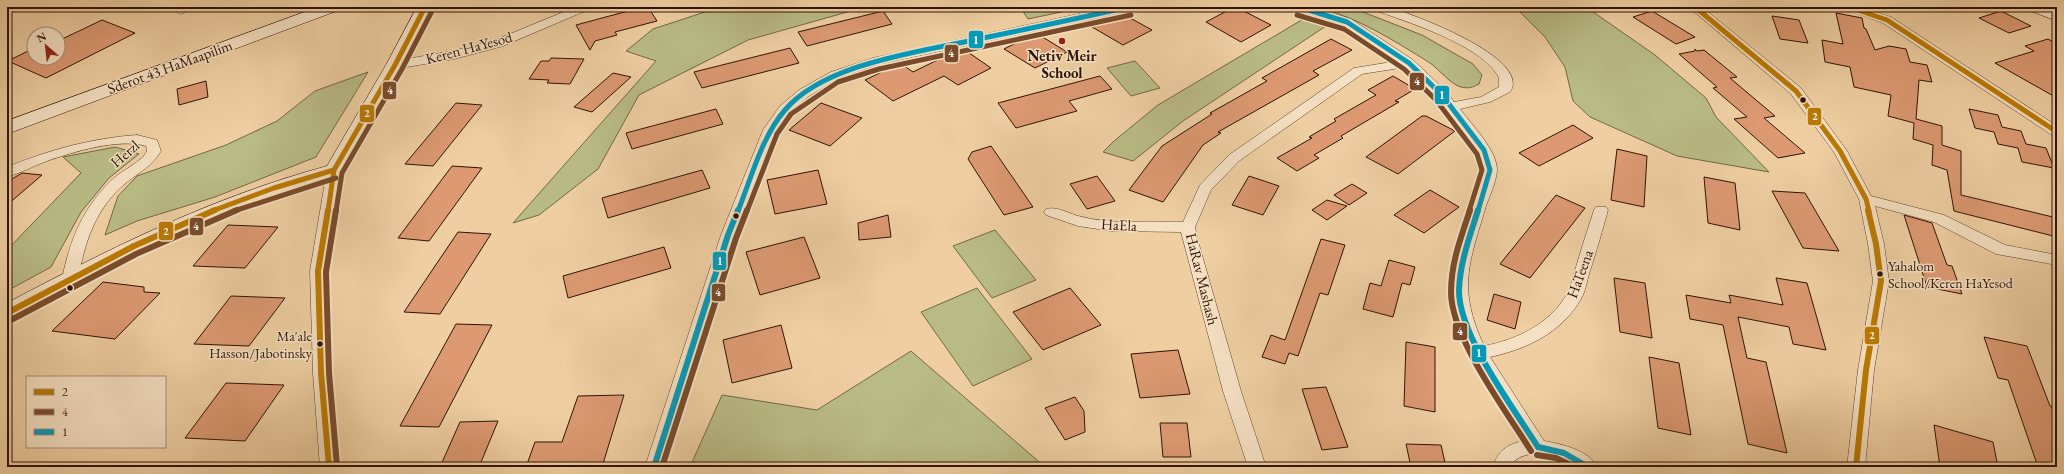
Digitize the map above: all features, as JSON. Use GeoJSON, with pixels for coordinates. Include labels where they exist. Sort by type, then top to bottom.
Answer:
{"type":"FeatureCollection","features":[{"type":"Feature","properties":{"kind":"main road","name":"Sderot 43 HaMaapilim"},"geometry":{"type":"LineString","coordinates":[[7,113],[298,7]]}},
{"type":"Feature","properties":{"kind":"main road","name":"Sderot 43 HaMaapilim"},"geometry":{"type":"LineString","coordinates":[[7,128],[333,7]]}},
{"type":"Feature","properties":{"kind":"main road"},"geometry":{"type":"LineString","coordinates":[[7,313],[70,279],[201,215],[291,182],[334,170],[395,65],[424,7]]}},
{"type":"Feature","properties":{"kind":"main road"},"geometry":{"type":"LineString","coordinates":[[2034,7],[2057,16]]}},
{"type":"Feature","properties":{"kind":"street","name":"Keren HaYesod"},"geometry":{"type":"LineString","coordinates":[[395,65],[454,55],[499,43],[586,7]]}},
{"type":"Feature","properties":{"kind":"street"},"geometry":{"type":"LineString","coordinates":[[654,467],[728,235],[770,130],[785,109],[804,93],[835,75],[877,61],[1129,7]]}},
{"type":"Feature","properties":{"kind":"street"},"geometry":{"type":"LineString","coordinates":[[1299,7],[1347,22],[1409,63],[1426,78],[1451,107],[1484,150],[1490,170],[1461,265],[1459,292],[1466,324],[1478,353],[1538,447]]}},
{"type":"Feature","properties":{"kind":"street"},"geometry":{"type":"LineString","coordinates":[[1375,7],[1429,28],[1476,50],[1491,60],[1503,72],[1506,80],[1505,89],[1494,97],[1482,102],[1451,107]]}},
{"type":"Feature","properties":{"kind":"street"},"geometry":{"type":"LineString","coordinates":[[1695,7],[1796,91],[1840,151],[1866,199],[1876,244],[1881,281],[1866,370],[1856,467]]}},
{"type":"Feature","properties":{"kind":"street"},"geometry":{"type":"LineString","coordinates":[[1849,7],[1887,20],[2057,132]]}},
{"type":"Feature","properties":{"kind":"street","name":"HaRav Mashash"},"geometry":{"type":"LineString","coordinates":[[1257,467],[1232,391],[1190,241],[1188,227],[1205,188],[1234,158],[1358,72],[1409,63]]}},
{"type":"Feature","properties":{"kind":"street","name":"Herzl"},"geometry":{"type":"LineString","coordinates":[[7,172],[42,158],[75,148],[111,141],[137,139],[152,143],[154,151],[149,160],[123,178],[104,196],[86,220],[76,250],[70,279]]}},
{"type":"Feature","properties":{"kind":"street"},"geometry":{"type":"LineString","coordinates":[[329,467],[320,373],[318,271],[334,170]]}},
{"type":"Feature","properties":{"kind":"street"},"geometry":{"type":"LineString","coordinates":[[1866,199],[1939,218],[2001,250],[2057,260]]}},
{"type":"Feature","properties":{"kind":"street","name":"HaTeena"},"geometry":{"type":"LineString","coordinates":[[1478,353],[1501,350],[1520,344],[1544,329],[1562,313],[1574,297],[1601,210]]}},
{"type":"Feature","properties":{"kind":"street","name":"HaEla"},"geometry":{"type":"LineString","coordinates":[[1052,212],[1078,221],[1112,226],[1188,227]]}},
{"type":"Feature","properties":{"kind":"street"},"geometry":{"type":"LineString","coordinates":[[1501,467],[1510,454],[1523,448],[1538,447],[1553,449],[1568,454],[1588,467]]}},
{"type":"Feature","properties":{"kind":"green space"},"geometry":{"type":"Polygon","coordinates":[[[720,7],[865,7],[748,40],[639,95],[598,169],[539,215],[513,223],[656,61],[626,51],[653,29],[720,7]]]}},
{"type":"Feature","properties":{"kind":"green space"},"geometry":{"type":"Polygon","coordinates":[[[1020,7],[1085,7],[1028,19],[1020,7]]]}},
{"type":"Feature","properties":{"kind":"green space"},"geometry":{"type":"Polygon","coordinates":[[[1318,7],[1350,7],[1422,35],[1473,64],[1482,75],[1479,84],[1469,88],[1461,87],[1449,80],[1430,63],[1390,39],[1347,17],[1318,7]]]}},
{"type":"Feature","properties":{"kind":"green space"},"geometry":{"type":"Polygon","coordinates":[[[1515,7],[1586,7],[1655,55],[1706,98],[1716,117],[1769,172],[1677,156],[1590,117],[1573,101],[1565,67],[1545,37],[1515,7]]]}},
{"type":"Feature","properties":{"kind":"green space"},"geometry":{"type":"Polygon","coordinates":[[[1305,18],[1329,24],[1183,121],[1133,161],[1103,152],[1114,141],[1158,105],[1305,18]]]}},
{"type":"Feature","properties":{"kind":"green space"},"geometry":{"type":"Polygon","coordinates":[[[1135,61],[1160,88],[1131,96],[1107,68],[1135,61]]]}},
{"type":"Feature","properties":{"kind":"green space"},"geometry":{"type":"Polygon","coordinates":[[[368,72],[316,157],[215,197],[137,221],[105,235],[118,196],[137,176],[226,145],[277,121],[315,91],[368,72]]]}},
{"type":"Feature","properties":{"kind":"green space"},"geometry":{"type":"Polygon","coordinates":[[[115,147],[139,154],[109,178],[81,212],[51,267],[7,291],[7,250],[81,173],[63,157],[115,147]]]}},
{"type":"Feature","properties":{"kind":"green space"},"geometry":{"type":"Polygon","coordinates":[[[995,230],[1036,280],[992,298],[953,246],[995,230]]]}},
{"type":"Feature","properties":{"kind":"green space"},"geometry":{"type":"Polygon","coordinates":[[[977,288],[1032,359],[973,386],[921,312],[977,288]]]}},
{"type":"Feature","properties":{"kind":"green space"},"geometry":{"type":"Polygon","coordinates":[[[911,351],[1045,467],[690,467],[722,395],[817,410],[911,351]]]}},
{"type":"Feature","properties":{"kind":"building"},"geometry":{"type":"Polygon","coordinates":[[[643,7],[648,7],[657,21],[615,32],[617,35],[595,41],[590,50],[576,25],[643,7]]]}},
{"type":"Feature","properties":{"kind":"building"},"geometry":{"type":"Polygon","coordinates":[[[1234,7],[1271,25],[1241,42],[1206,22],[1234,7]]]}},
{"type":"Feature","properties":{"kind":"building"},"geometry":{"type":"Polygon","coordinates":[[[883,11],[892,24],[807,46],[798,32],[883,11]]]}},
{"type":"Feature","properties":{"kind":"building"},"geometry":{"type":"Polygon","coordinates":[[[1652,11],[1695,37],[1676,44],[1633,17],[1652,11]]]}},
{"type":"Feature","properties":{"kind":"building"},"geometry":{"type":"Polygon","coordinates":[[[2001,11],[2031,26],[2009,33],[1979,18],[2001,11]]]}},
{"type":"Feature","properties":{"kind":"building"},"geometry":{"type":"Polygon","coordinates":[[[1836,13],[1862,18],[1864,28],[1866,29],[1875,50],[1889,46],[1906,49],[1910,62],[1927,65],[1932,82],[1919,80],[1916,119],[1942,126],[1942,145],[1961,151],[1961,195],[2057,218],[2057,237],[1954,211],[1947,170],[1932,165],[1933,145],[1913,139],[1914,123],[1888,116],[1891,95],[1854,87],[1850,67],[1825,62],[1822,40],[1843,44],[1836,13]]]}},
{"type":"Feature","properties":{"kind":"building"},"geometry":{"type":"Polygon","coordinates":[[[1123,14],[1152,30],[1123,45],[1092,27],[1116,15],[1123,14]]]}},
{"type":"Feature","properties":{"kind":"building"},"geometry":{"type":"Polygon","coordinates":[[[1772,16],[1799,20],[1808,43],[1780,39],[1772,16]]]}},
{"type":"Feature","properties":{"kind":"building"},"geometry":{"type":"Polygon","coordinates":[[[102,20],[135,33],[46,78],[8,61],[26,52],[26,66],[66,66],[66,37],[102,20]]]}},
{"type":"Feature","properties":{"kind":"building"},"geometry":{"type":"Polygon","coordinates":[[[1036,33],[1067,52],[1035,68],[1004,49],[1036,33]]]}},
{"type":"Feature","properties":{"kind":"building"},"geometry":{"type":"Polygon","coordinates":[[[1331,39],[1352,50],[1313,71],[1319,75],[1218,132],[1221,133],[1203,145],[1163,202],[1129,190],[1162,146],[1212,114],[1210,113],[1267,81],[1262,78],[1331,39]]]}},
{"type":"Feature","properties":{"kind":"building"},"geometry":{"type":"Polygon","coordinates":[[[2048,39],[2057,44],[2057,98],[1995,63],[2034,51],[2025,46],[2048,39]]]}},
{"type":"Feature","properties":{"kind":"building"},"geometry":{"type":"Polygon","coordinates":[[[790,48],[799,63],[702,88],[694,72],[790,48]]]}},
{"type":"Feature","properties":{"kind":"building"},"geometry":{"type":"Polygon","coordinates":[[[962,48],[991,68],[958,85],[944,76],[893,101],[865,80],[900,63],[913,72],[962,48]]]}},
{"type":"Feature","properties":{"kind":"building"},"geometry":{"type":"Polygon","coordinates":[[[1695,49],[1697,51],[1704,50],[1737,77],[1730,78],[1775,116],[1764,118],[1805,153],[1778,158],[1734,119],[1747,117],[1713,88],[1717,87],[1679,54],[1695,51],[1695,49]]]}},
{"type":"Feature","properties":{"kind":"building"},"geometry":{"type":"Polygon","coordinates":[[[551,58],[584,59],[570,84],[547,83],[549,80],[529,79],[541,61],[549,61],[551,58]]]}},
{"type":"Feature","properties":{"kind":"building"},"geometry":{"type":"Polygon","coordinates":[[[613,73],[631,77],[592,112],[574,107],[613,73]]]}},
{"type":"Feature","properties":{"kind":"building"},"geometry":{"type":"Polygon","coordinates":[[[1100,76],[1112,89],[1069,101],[1077,111],[1016,128],[998,103],[1100,76]]]}},
{"type":"Feature","properties":{"kind":"building"},"geometry":{"type":"Polygon","coordinates":[[[1393,76],[1415,89],[1395,101],[1399,102],[1341,136],[1343,138],[1314,155],[1319,158],[1297,171],[1277,158],[1312,138],[1309,137],[1336,121],[1334,119],[1376,95],[1368,90],[1393,76]]]}},
{"type":"Feature","properties":{"kind":"building"},"geometry":{"type":"Polygon","coordinates":[[[206,81],[208,97],[179,105],[177,89],[206,81]]]}},
{"type":"Feature","properties":{"kind":"building"},"geometry":{"type":"Polygon","coordinates":[[[456,103],[482,105],[433,166],[405,164],[456,103]]]}},
{"type":"Feature","properties":{"kind":"building"},"geometry":{"type":"Polygon","coordinates":[[[821,103],[862,118],[830,146],[789,130],[821,103]]]}},
{"type":"Feature","properties":{"kind":"building"},"geometry":{"type":"Polygon","coordinates":[[[716,109],[723,124],[632,149],[626,133],[716,109]]]}},
{"type":"Feature","properties":{"kind":"building"},"geometry":{"type":"Polygon","coordinates":[[[1969,109],[1998,115],[2002,127],[2021,131],[2026,144],[2046,148],[2054,168],[2022,162],[2018,148],[1998,144],[1994,132],[1975,128],[1969,109]]]}},
{"type":"Feature","properties":{"kind":"building"},"geometry":{"type":"Polygon","coordinates":[[[1422,116],[1426,116],[1455,131],[1398,174],[1366,157],[1422,116]]]}},
{"type":"Feature","properties":{"kind":"building"},"geometry":{"type":"Polygon","coordinates":[[[1573,125],[1593,138],[1539,166],[1519,153],[1573,125]]]}},
{"type":"Feature","properties":{"kind":"building"},"geometry":{"type":"Polygon","coordinates":[[[991,146],[1033,207],[1004,215],[968,159],[972,152],[991,146]]]}},
{"type":"Feature","properties":{"kind":"building"},"geometry":{"type":"Polygon","coordinates":[[[1617,149],[1647,156],[1644,207],[1611,200],[1617,149]]]}},
{"type":"Feature","properties":{"kind":"building"},"geometry":{"type":"Polygon","coordinates":[[[452,166],[482,168],[429,241],[398,238],[452,166]]]}},
{"type":"Feature","properties":{"kind":"building"},"geometry":{"type":"Polygon","coordinates":[[[702,170],[710,188],[608,218],[602,198],[702,170]]]}},
{"type":"Feature","properties":{"kind":"building"},"geometry":{"type":"Polygon","coordinates":[[[818,170],[827,204],[775,214],[767,180],[818,170]]]}},
{"type":"Feature","properties":{"kind":"building"},"geometry":{"type":"Polygon","coordinates":[[[22,173],[42,175],[7,205],[7,182],[22,173]]]}},
{"type":"Feature","properties":{"kind":"building"},"geometry":{"type":"Polygon","coordinates":[[[1097,176],[1115,201],[1087,209],[1070,184],[1097,176]]]}},
{"type":"Feature","properties":{"kind":"building"},"geometry":{"type":"Polygon","coordinates":[[[1249,176],[1279,186],[1263,215],[1232,205],[1249,176]]]}},
{"type":"Feature","properties":{"kind":"building"},"geometry":{"type":"Polygon","coordinates":[[[1704,177],[1735,183],[1740,230],[1708,223],[1704,177]]]}},
{"type":"Feature","properties":{"kind":"building"},"geometry":{"type":"Polygon","coordinates":[[[1352,184],[1367,193],[1349,205],[1334,195],[1352,184]]]}},
{"type":"Feature","properties":{"kind":"building"},"geometry":{"type":"Polygon","coordinates":[[[1430,190],[1459,207],[1424,233],[1394,215],[1430,190]]]}},
{"type":"Feature","properties":{"kind":"building"},"geometry":{"type":"Polygon","coordinates":[[[1772,191],[1805,193],[1839,251],[1803,248],[1772,191]]]}},
{"type":"Feature","properties":{"kind":"building"},"geometry":{"type":"Polygon","coordinates":[[[1556,195],[1585,208],[1530,278],[1500,264],[1556,195]]]}},
{"type":"Feature","properties":{"kind":"building"},"geometry":{"type":"Polygon","coordinates":[[[1327,200],[1347,206],[1327,220],[1312,210],[1327,200]]]}},
{"type":"Feature","properties":{"kind":"building"},"geometry":{"type":"Polygon","coordinates":[[[888,215],[891,237],[859,240],[858,223],[888,215]]]}},
{"type":"Feature","properties":{"kind":"building"},"geometry":{"type":"Polygon","coordinates":[[[1904,215],[1932,223],[1947,265],[1952,266],[1962,294],[1927,287],[1904,215]]]}},
{"type":"Feature","properties":{"kind":"building"},"geometry":{"type":"Polygon","coordinates":[[[228,225],[278,227],[245,268],[193,266],[228,225]]]}},
{"type":"Feature","properties":{"kind":"building"},"geometry":{"type":"Polygon","coordinates":[[[458,232],[491,234],[440,314],[404,312],[458,232]]]}},
{"type":"Feature","properties":{"kind":"building"},"geometry":{"type":"Polygon","coordinates":[[[804,237],[820,278],[760,295],[746,252],[804,237]]]}},
{"type":"Feature","properties":{"kind":"building"},"geometry":{"type":"Polygon","coordinates":[[[1321,239],[1345,245],[1328,295],[1320,293],[1298,356],[1289,353],[1285,364],[1262,357],[1271,335],[1285,340],[1321,239]]]}},
{"type":"Feature","properties":{"kind":"building"},"geometry":{"type":"Polygon","coordinates":[[[664,247],[671,268],[568,298],[563,276],[664,247]]]}},
{"type":"Feature","properties":{"kind":"building"},"geometry":{"type":"Polygon","coordinates":[[[1389,260],[1415,267],[1410,285],[1402,283],[1393,317],[1363,309],[1370,283],[1381,286],[1389,260]]]}},
{"type":"Feature","properties":{"kind":"building"},"geometry":{"type":"Polygon","coordinates":[[[1614,278],[1645,283],[1652,338],[1620,332],[1614,278]]]}},
{"type":"Feature","properties":{"kind":"building"},"geometry":{"type":"Polygon","coordinates":[[[1776,278],[1807,283],[1826,350],[1793,344],[1789,327],[1738,317],[1747,358],[1766,362],[1787,453],[1748,444],[1723,325],[1690,319],[1686,295],[1731,303],[1729,295],[1783,305],[1776,278]]]}},
{"type":"Feature","properties":{"kind":"building"},"geometry":{"type":"Polygon","coordinates":[[[103,282],[144,287],[144,292],[160,293],[115,339],[52,331],[103,282]]]}},
{"type":"Feature","properties":{"kind":"building"},"geometry":{"type":"Polygon","coordinates":[[[1070,288],[1101,325],[1043,350],[1013,312],[1070,288]]]}},
{"type":"Feature","properties":{"kind":"building"},"geometry":{"type":"Polygon","coordinates":[[[1494,294],[1521,302],[1515,329],[1487,320],[1494,294]]]}},
{"type":"Feature","properties":{"kind":"building"},"geometry":{"type":"Polygon","coordinates":[[[231,296],[285,298],[249,346],[194,344],[231,296]]]}},
{"type":"Feature","properties":{"kind":"building"},"geometry":{"type":"Polygon","coordinates":[[[456,324],[492,325],[439,427],[400,426],[456,324]]]}},
{"type":"Feature","properties":{"kind":"building"},"geometry":{"type":"Polygon","coordinates":[[[781,325],[792,368],[732,383],[723,340],[781,325]]]}},
{"type":"Feature","properties":{"kind":"building"},"geometry":{"type":"Polygon","coordinates":[[[1984,337],[2027,346],[2050,406],[2052,407],[2057,419],[2057,467],[2038,467],[2008,380],[1998,378],[1984,337]]]}},
{"type":"Feature","properties":{"kind":"building"},"geometry":{"type":"Polygon","coordinates":[[[1406,342],[1435,347],[1435,412],[1404,406],[1406,342]]]}},
{"type":"Feature","properties":{"kind":"building"},"geometry":{"type":"Polygon","coordinates":[[[1178,350],[1190,394],[1140,398],[1131,354],[1178,350]]]}},
{"type":"Feature","properties":{"kind":"building"},"geometry":{"type":"Polygon","coordinates":[[[1649,357],[1679,363],[1691,435],[1658,428],[1649,357]]]}},
{"type":"Feature","properties":{"kind":"building"},"geometry":{"type":"Polygon","coordinates":[[[226,383],[284,385],[245,441],[185,438],[226,383]]]}},
{"type":"Feature","properties":{"kind":"building"},"geometry":{"type":"Polygon","coordinates":[[[1326,387],[1348,447],[1322,450],[1302,389],[1326,387]]]}},
{"type":"Feature","properties":{"kind":"building"},"geometry":{"type":"Polygon","coordinates":[[[624,395],[602,467],[526,467],[535,442],[562,442],[578,396],[624,395]]]}},
{"type":"Feature","properties":{"kind":"building"},"geometry":{"type":"Polygon","coordinates":[[[1075,397],[1084,411],[1085,432],[1065,440],[1045,408],[1075,397]]]}},
{"type":"Feature","properties":{"kind":"building"},"geometry":{"type":"Polygon","coordinates":[[[498,421],[479,467],[440,467],[460,422],[498,421]]]}},
{"type":"Feature","properties":{"kind":"building"},"geometry":{"type":"Polygon","coordinates":[[[1160,423],[1187,423],[1191,457],[1163,457],[1160,423]]]}},
{"type":"Feature","properties":{"kind":"building"},"geometry":{"type":"Polygon","coordinates":[[[1934,425],[1993,442],[1998,467],[1940,467],[1934,425]]]}},
{"type":"Feature","properties":{"kind":"building"},"geometry":{"type":"Polygon","coordinates":[[[1406,444],[1441,445],[1446,467],[1411,467],[1406,444]]]}},
{"type":"Feature","properties":{"kind":"transit line","name":"2"},"geometry":{"type":"LineString","coordinates":[[329,467],[321,373],[318,271],[334,170],[395,65],[425,7]]}},
{"type":"Feature","properties":{"kind":"transit line","name":"1"},"geometry":{"type":"LineString","coordinates":[[654,467],[728,235],[770,130],[785,109],[804,93],[835,75],[877,61],[1129,7]]}},
{"type":"Feature","properties":{"kind":"transit line","name":"1"},"geometry":{"type":"LineString","coordinates":[[1299,7],[1347,22],[1409,63],[1442,95],[1484,150],[1490,170],[1461,265],[1459,292],[1466,324],[1479,353],[1538,447]]}},
{"type":"Feature","properties":{"kind":"transit line","name":"2"},"geometry":{"type":"LineString","coordinates":[[1695,7],[1796,91],[1840,151],[1866,199],[1876,244],[1881,281],[1866,370],[1856,467]]}},
{"type":"Feature","properties":{"kind":"transit line","name":"2"},"geometry":{"type":"LineString","coordinates":[[1849,7],[1887,20],[2057,132]]}},
{"type":"Feature","properties":{"kind":"transit line","name":"4"},"geometry":{"type":"LineString","coordinates":[[337,466],[329,373],[326,272],[342,173],[402,69],[432,11]]}},
{"type":"Feature","properties":{"kind":"transit line","name":"4"},"geometry":{"type":"LineString","coordinates":[[662,467],[736,238],[777,134],[791,114],[809,100],[838,82],[879,69],[1131,15]]}},
{"type":"Feature","properties":{"kind":"transit line","name":"4"},"geometry":{"type":"LineString","coordinates":[[1297,15],[1344,29],[1404,69],[1436,100],[1477,154],[1482,170],[1453,263],[1451,294],[1458,327],[1472,356],[1531,451]]}},
{"type":"Feature","properties":{"kind":"transit line","name":"2"},"geometry":{"type":"LineString","coordinates":[[7,313],[112,257],[196,218],[254,195],[334,170]]}},
{"type":"Feature","properties":{"kind":"transit line","name":"4"},"geometry":{"type":"LineString","coordinates":[[11,320],[73,286],[157,244],[198,226],[256,203],[336,178]]}},
{"type":"Feature","properties":{"kind":"transit line","name":"1"},"geometry":{"type":"LineString","coordinates":[[1538,447],[1564,453],[1588,467]]}},
{"type":"Feature","properties":{"kind":"transit line","name":"4"},"geometry":{"type":"LineString","coordinates":[[1537,455],[1556,458],[1575,467]]}},
{"type":"Feature","properties":{"kind":"place","name":"Netiv Meir School"},"geometry":{"type":"Point","coordinates":[1062,41]}},
{"type":"Feature","properties":{"kind":"place","name":"Yahalom School/Keren HaYesod"},"geometry":{"type":"Point","coordinates":[1880,274]}},
{"type":"Feature","properties":{"kind":"place","name":"Ma'ale Hasson/Jabotinsky"},"geometry":{"type":"Point","coordinates":[320,344]}}]}
